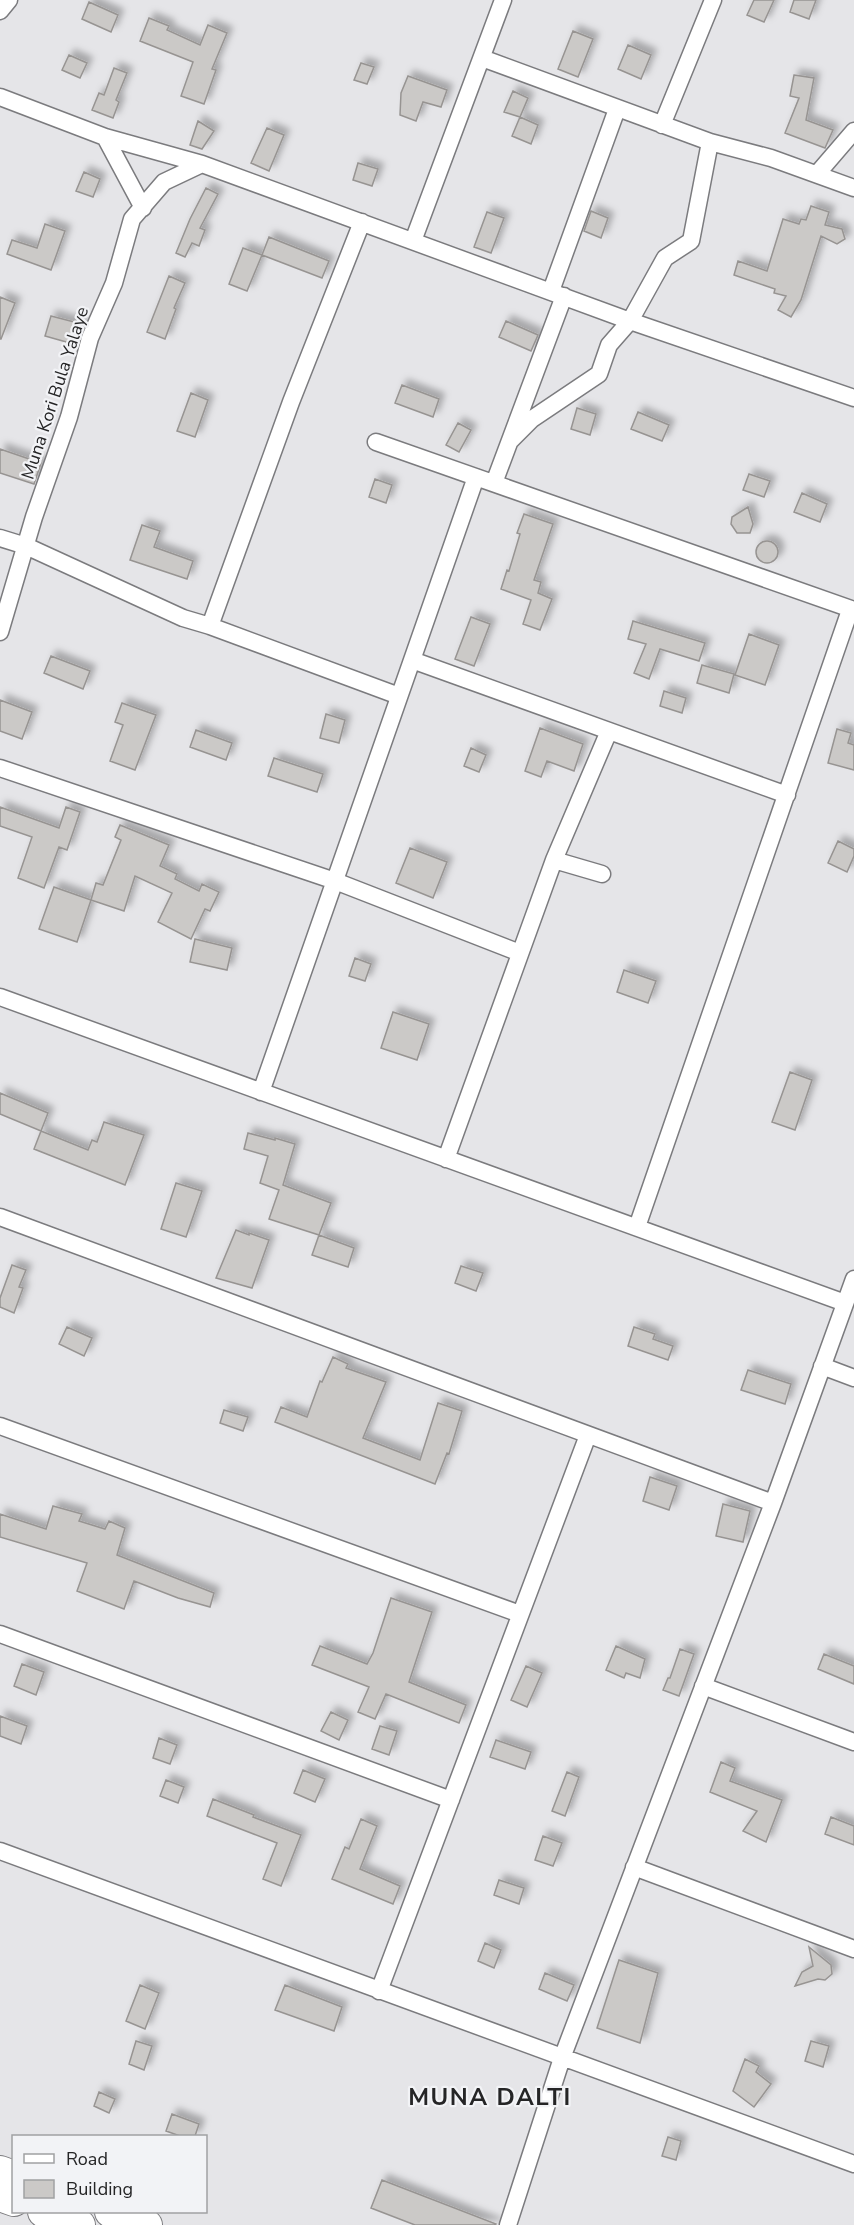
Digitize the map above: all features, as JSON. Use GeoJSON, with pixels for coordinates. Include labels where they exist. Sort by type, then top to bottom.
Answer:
{"type":"FeatureCollection","features":[{"type":"Feature","properties":{"kind":"highway"},"geometry":{"type":"LineString","coordinates":[[48,2213],[80,2225]]}},
{"type":"Feature","properties":{"kind":"highway"},"geometry":{"type":"LineString","coordinates":[[115,2213],[147,2225]]}},
{"type":"Feature","properties":{"kind":"street"},"geometry":{"type":"LineString","coordinates":[[0,11],[9,0]]}},
{"type":"Feature","properties":{"kind":"street"},"geometry":{"type":"LineString","coordinates":[[413,241],[503,0]]}},
{"type":"Feature","properties":{"kind":"street"},"geometry":{"type":"LineString","coordinates":[[662,125],[713,0]]}},
{"type":"Feature","properties":{"kind":"street"},"geometry":{"type":"LineString","coordinates":[[482,58],[710,142],[771,158],[854,188]]}},
{"type":"Feature","properties":{"kind":"street"},"geometry":{"type":"LineString","coordinates":[[0,97],[105,137],[202,164],[630,321],[854,398]]}},
{"type":"Feature","properties":{"kind":"street"},"geometry":{"type":"LineString","coordinates":[[494,483],[510,441],[617,109]]}},
{"type":"Feature","properties":{"kind":"street"},"geometry":{"type":"LineString","coordinates":[[817,174],[854,131]]}},
{"type":"Feature","properties":{"kind":"street"},"geometry":{"type":"LineString","coordinates":[[105,137],[143,208]]}},
{"type":"Feature","properties":{"kind":"street"},"geometry":{"type":"LineString","coordinates":[[510,441],[532,419],[599,374],[609,345],[630,321],[665,258],[691,241],[710,142]]}},
{"type":"Feature","properties":{"kind":"street","name":"Muna Kori Bula Yalaye"},"geometry":{"type":"LineString","coordinates":[[0,632],[69,417],[90,338],[114,283],[132,219],[164,182],[202,164]]}},
{"type":"Feature","properties":{"kind":"street"},"geometry":{"type":"LineString","coordinates":[[210,626],[291,402],[362,222]]}},
{"type":"Feature","properties":{"kind":"street"},"geometry":{"type":"LineString","coordinates":[[376,442],[852,610],[637,1227]]}},
{"type":"Feature","properties":{"kind":"street"},"geometry":{"type":"LineString","coordinates":[[261,1092],[476,477]]}},
{"type":"Feature","properties":{"kind":"street"},"geometry":{"type":"LineString","coordinates":[[0,538],[26,546],[183,618],[399,696]]}},
{"type":"Feature","properties":{"kind":"street"},"geometry":{"type":"LineString","coordinates":[[412,660],[787,795]]}},
{"type":"Feature","properties":{"kind":"street"},"geometry":{"type":"LineString","coordinates":[[446,1159],[554,860],[609,731]]}},
{"type":"Feature","properties":{"kind":"street"},"geometry":{"type":"LineString","coordinates":[[0,768],[335,880],[520,953]]}},
{"type":"Feature","properties":{"kind":"street"},"geometry":{"type":"LineString","coordinates":[[554,860],[602,874]]}},
{"type":"Feature","properties":{"kind":"street"},"geometry":{"type":"LineString","coordinates":[[0,997],[845,1303]]}},
{"type":"Feature","properties":{"kind":"street"},"geometry":{"type":"LineString","coordinates":[[0,1217],[773,1503]]}},
{"type":"Feature","properties":{"kind":"street"},"geometry":{"type":"LineString","coordinates":[[508,2225],[562,2058],[773,1503],[854,1279]]}},
{"type":"Feature","properties":{"kind":"street"},"geometry":{"type":"LineString","coordinates":[[822,1366],[854,1378]]}},
{"type":"Feature","properties":{"kind":"street"},"geometry":{"type":"LineString","coordinates":[[0,1426],[520,1614]]}},
{"type":"Feature","properties":{"kind":"street"},"geometry":{"type":"LineString","coordinates":[[379,1991],[588,1435]]}},
{"type":"Feature","properties":{"kind":"street"},"geometry":{"type":"LineString","coordinates":[[0,1634],[451,1800]]}},
{"type":"Feature","properties":{"kind":"street"},"geometry":{"type":"LineString","coordinates":[[703,1686],[854,1742]]}},
{"type":"Feature","properties":{"kind":"street"},"geometry":{"type":"LineString","coordinates":[[0,1851],[854,2164]]}},
{"type":"Feature","properties":{"kind":"street"},"geometry":{"type":"LineString","coordinates":[[634,1867],[854,1949]]}},
{"type":"Feature","properties":{"kind":"building"},"geometry":{"type":"Polygon","coordinates":[[[754,0],[774,0],[764,22],[747,15],[754,0]]]}},
{"type":"Feature","properties":{"kind":"building"},"geometry":{"type":"Polygon","coordinates":[[[794,0],[816,0],[809,19],[790,12],[794,0]]]}},
{"type":"Feature","properties":{"kind":"building"},"geometry":{"type":"Polygon","coordinates":[[[89,2],[118,15],[111,32],[82,19],[89,2]]]}},
{"type":"Feature","properties":{"kind":"building"},"geometry":{"type":"Polygon","coordinates":[[[149,18],[169,26],[167,30],[200,45],[208,25],[227,33],[212,69],[216,70],[204,104],[181,96],[193,62],[140,41],[149,18]]]}},
{"type":"Feature","properties":{"kind":"building"},"geometry":{"type":"Polygon","coordinates":[[[573,31],[593,39],[578,77],[558,69],[573,31]]]}},
{"type":"Feature","properties":{"kind":"building"},"geometry":{"type":"Polygon","coordinates":[[[628,45],[651,55],[641,79],[618,69],[628,45]]]}},
{"type":"Feature","properties":{"kind":"building"},"geometry":{"type":"Polygon","coordinates":[[[69,55],[87,63],[80,78],[62,70],[69,55]]]}},
{"type":"Feature","properties":{"kind":"building"},"geometry":{"type":"Polygon","coordinates":[[[361,63],[374,67],[367,84],[354,80],[361,63]]]}},
{"type":"Feature","properties":{"kind":"building"},"geometry":{"type":"Polygon","coordinates":[[[114,68],[127,73],[116,100],[119,102],[113,118],[92,110],[99,93],[104,95],[114,68]]]}},
{"type":"Feature","properties":{"kind":"building"},"geometry":{"type":"Polygon","coordinates":[[[794,75],[814,78],[806,120],[833,130],[825,148],[785,133],[799,98],[790,96],[794,75]]]}},
{"type":"Feature","properties":{"kind":"building"},"geometry":{"type":"Polygon","coordinates":[[[408,76],[447,90],[441,107],[423,102],[416,121],[400,115],[401,93],[408,76]]]}},
{"type":"Feature","properties":{"kind":"building"},"geometry":{"type":"Polygon","coordinates":[[[513,91],[528,98],[520,117],[504,112],[513,91]]]}},
{"type":"Feature","properties":{"kind":"building"},"geometry":{"type":"Polygon","coordinates":[[[520,117],[538,125],[531,144],[512,136],[520,117]]]}},
{"type":"Feature","properties":{"kind":"building"},"geometry":{"type":"Polygon","coordinates":[[[198,121],[214,131],[202,149],[190,145],[198,121]]]}},
{"type":"Feature","properties":{"kind":"building"},"geometry":{"type":"Polygon","coordinates":[[[267,128],[284,135],[269,171],[251,163],[267,128]]]}},
{"type":"Feature","properties":{"kind":"building"},"geometry":{"type":"Polygon","coordinates":[[[358,163],[378,169],[372,186],[353,180],[358,163]]]}},
{"type":"Feature","properties":{"kind":"building"},"geometry":{"type":"Polygon","coordinates":[[[84,172],[100,179],[93,197],[76,191],[84,172]]]}},
{"type":"Feature","properties":{"kind":"building"},"geometry":{"type":"Polygon","coordinates":[[[206,188],[218,194],[200,228],[205,230],[199,246],[192,243],[185,257],[176,253],[206,188]]]}},
{"type":"Feature","properties":{"kind":"building"},"geometry":{"type":"Polygon","coordinates":[[[811,206],[829,212],[825,225],[842,229],[845,239],[837,244],[821,236],[801,300],[791,317],[778,310],[786,296],[774,293],[775,289],[734,275],[738,261],[767,271],[783,219],[799,224],[801,219],[806,220],[811,206]]]}},
{"type":"Feature","properties":{"kind":"building"},"geometry":{"type":"Polygon","coordinates":[[[591,211],[608,218],[601,238],[584,231],[591,211]]]}},
{"type":"Feature","properties":{"kind":"building"},"geometry":{"type":"Polygon","coordinates":[[[487,212],[504,218],[491,253],[474,247],[487,212]]]}},
{"type":"Feature","properties":{"kind":"building"},"geometry":{"type":"Polygon","coordinates":[[[45,224],[65,231],[51,270],[7,254],[12,240],[37,248],[45,224]]]}},
{"type":"Feature","properties":{"kind":"building"},"geometry":{"type":"Polygon","coordinates":[[[269,237],[329,261],[322,278],[262,255],[269,237]]]}},
{"type":"Feature","properties":{"kind":"building"},"geometry":{"type":"Polygon","coordinates":[[[243,248],[262,255],[247,291],[229,284],[243,248]]]}},
{"type":"Feature","properties":{"kind":"building"},"geometry":{"type":"Polygon","coordinates":[[[169,276],[185,283],[174,308],[176,309],[165,339],[147,332],[169,276]]]}},
{"type":"Feature","properties":{"kind":"building"},"geometry":{"type":"Polygon","coordinates":[[[0,297],[15,303],[1,339],[0,339],[0,297]]]}},
{"type":"Feature","properties":{"kind":"building"},"geometry":{"type":"Polygon","coordinates":[[[51,316],[82,324],[77,345],[45,336],[51,316]]]}},
{"type":"Feature","properties":{"kind":"building"},"geometry":{"type":"Polygon","coordinates":[[[506,321],[538,335],[531,351],[499,337],[506,321]]]}},
{"type":"Feature","properties":{"kind":"building"},"geometry":{"type":"Polygon","coordinates":[[[402,385],[439,399],[433,417],[395,403],[402,385]]]}},
{"type":"Feature","properties":{"kind":"building"},"geometry":{"type":"Polygon","coordinates":[[[191,393],[208,400],[195,437],[177,431],[191,393]]]}},
{"type":"Feature","properties":{"kind":"building"},"geometry":{"type":"Polygon","coordinates":[[[577,408],[596,414],[590,435],[571,429],[577,408]]]}},
{"type":"Feature","properties":{"kind":"building"},"geometry":{"type":"Polygon","coordinates":[[[638,412],[669,425],[662,441],[631,429],[638,412]]]}},
{"type":"Feature","properties":{"kind":"building"},"geometry":{"type":"Polygon","coordinates":[[[458,423],[471,430],[459,452],[446,445],[458,423]]]}},
{"type":"Feature","properties":{"kind":"building"},"geometry":{"type":"Polygon","coordinates":[[[0,449],[41,463],[34,484],[0,473],[0,449]]]}},
{"type":"Feature","properties":{"kind":"building"},"geometry":{"type":"Polygon","coordinates":[[[749,474],[770,481],[764,497],[743,490],[749,474]]]}},
{"type":"Feature","properties":{"kind":"building"},"geometry":{"type":"Polygon","coordinates":[[[375,479],[392,485],[386,503],[369,497],[375,479]]]}},
{"type":"Feature","properties":{"kind":"building"},"geometry":{"type":"Polygon","coordinates":[[[802,493],[827,504],[820,522],[794,512],[802,493]]]}},
{"type":"Feature","properties":{"kind":"building"},"geometry":{"type":"Polygon","coordinates":[[[748,507],[753,524],[750,533],[737,533],[731,524],[732,517],[748,507]]]}},
{"type":"Feature","properties":{"kind":"building"},"geometry":{"type":"Polygon","coordinates":[[[524,514],[553,524],[534,580],[541,582],[538,593],[552,599],[540,630],[523,624],[531,600],[501,589],[507,570],[509,571],[520,534],[517,533],[524,514]]]}},
{"type":"Feature","properties":{"kind":"building"},"geometry":{"type":"Polygon","coordinates":[[[142,525],[160,531],[154,547],[193,561],[187,579],[130,560],[142,525]]]}},
{"type":"Feature","properties":{"kind":"building"},"geometry":{"type":"Polygon","coordinates":[[[763,541],[771,541],[778,548],[778,556],[771,563],[763,563],[756,556],[756,548],[763,541]]]}},
{"type":"Feature","properties":{"kind":"building"},"geometry":{"type":"Polygon","coordinates":[[[471,617],[490,624],[474,666],[455,659],[471,617]]]}},
{"type":"Feature","properties":{"kind":"building"},"geometry":{"type":"Polygon","coordinates":[[[633,621],[705,643],[699,661],[660,649],[649,679],[634,673],[646,644],[628,639],[633,621]]]}},
{"type":"Feature","properties":{"kind":"building"},"geometry":{"type":"Polygon","coordinates":[[[749,634],[779,645],[765,685],[735,675],[749,634]]]}},
{"type":"Feature","properties":{"kind":"building"},"geometry":{"type":"Polygon","coordinates":[[[51,656],[90,671],[83,689],[44,673],[51,656]]]}},
{"type":"Feature","properties":{"kind":"building"},"geometry":{"type":"Polygon","coordinates":[[[702,665],[734,674],[729,693],[697,683],[702,665]]]}},
{"type":"Feature","properties":{"kind":"building"},"geometry":{"type":"Polygon","coordinates":[[[664,691],[686,698],[682,713],[660,706],[664,691]]]}},
{"type":"Feature","properties":{"kind":"building"},"geometry":{"type":"Polygon","coordinates":[[[0,700],[32,712],[22,739],[0,731],[0,700]]]}},
{"type":"Feature","properties":{"kind":"building"},"geometry":{"type":"Polygon","coordinates":[[[122,703],[156,715],[135,770],[110,761],[123,725],[115,722],[122,703]]]}},
{"type":"Feature","properties":{"kind":"building"},"geometry":{"type":"Polygon","coordinates":[[[326,714],[345,720],[339,743],[320,738],[326,714]]]}},
{"type":"Feature","properties":{"kind":"building"},"geometry":{"type":"Polygon","coordinates":[[[540,728],[583,744],[574,771],[547,761],[541,777],[525,771],[540,728]]]}},
{"type":"Feature","properties":{"kind":"building"},"geometry":{"type":"Polygon","coordinates":[[[837,729],[851,733],[848,743],[854,745],[854,770],[828,763],[837,729]]]}},
{"type":"Feature","properties":{"kind":"building"},"geometry":{"type":"Polygon","coordinates":[[[196,730],[232,743],[226,760],[190,747],[196,730]]]}},
{"type":"Feature","properties":{"kind":"building"},"geometry":{"type":"Polygon","coordinates":[[[471,748],[486,755],[479,772],[464,766],[471,748]]]}},
{"type":"Feature","properties":{"kind":"building"},"geometry":{"type":"Polygon","coordinates":[[[274,758],[323,774],[317,792],[268,776],[274,758]]]}},
{"type":"Feature","properties":{"kind":"building"},"geometry":{"type":"Polygon","coordinates":[[[0,807],[59,828],[66,807],[80,812],[67,850],[59,847],[44,888],[18,878],[32,837],[0,826],[0,807]]]}},
{"type":"Feature","properties":{"kind":"building"},"geometry":{"type":"Polygon","coordinates":[[[120,825],[169,845],[160,866],[177,874],[175,879],[199,891],[202,884],[219,892],[210,911],[205,909],[191,939],[158,922],[172,893],[135,876],[124,911],[91,900],[96,883],[103,885],[121,840],[115,837],[120,825]]]}},
{"type":"Feature","properties":{"kind":"building"},"geometry":{"type":"Polygon","coordinates":[[[838,841],[854,849],[854,856],[847,872],[828,863],[838,841]]]}},
{"type":"Feature","properties":{"kind":"building"},"geometry":{"type":"Polygon","coordinates":[[[410,848],[447,862],[433,898],[396,883],[410,848]]]}},
{"type":"Feature","properties":{"kind":"building"},"geometry":{"type":"Polygon","coordinates":[[[54,887],[91,900],[77,942],[39,929],[54,887]]]}},
{"type":"Feature","properties":{"kind":"building"},"geometry":{"type":"Polygon","coordinates":[[[195,939],[232,948],[227,970],[190,962],[195,939]]]}},
{"type":"Feature","properties":{"kind":"building"},"geometry":{"type":"Polygon","coordinates":[[[355,958],[371,964],[365,981],[349,976],[355,958]]]}},
{"type":"Feature","properties":{"kind":"building"},"geometry":{"type":"Polygon","coordinates":[[[624,970],[656,981],[648,1003],[617,992],[624,970]]]}},
{"type":"Feature","properties":{"kind":"building"},"geometry":{"type":"Polygon","coordinates":[[[393,1012],[429,1024],[417,1060],[381,1048],[393,1012]]]}},
{"type":"Feature","properties":{"kind":"building"},"geometry":{"type":"Polygon","coordinates":[[[790,1072],[812,1080],[795,1130],[772,1122],[790,1072]]]}},
{"type":"Feature","properties":{"kind":"building"},"geometry":{"type":"Polygon","coordinates":[[[0,1093],[48,1113],[41,1131],[0,1114],[0,1093]]]}},
{"type":"Feature","properties":{"kind":"building"},"geometry":{"type":"Polygon","coordinates":[[[104,1122],[144,1135],[125,1185],[34,1149],[41,1131],[88,1150],[92,1140],[97,1142],[104,1122]]]}},
{"type":"Feature","properties":{"kind":"building"},"geometry":{"type":"Polygon","coordinates":[[[248,1133],[295,1144],[283,1185],[331,1203],[319,1235],[269,1219],[279,1190],[260,1183],[268,1156],[244,1149],[248,1133]]]}},
{"type":"Feature","properties":{"kind":"building"},"geometry":{"type":"Polygon","coordinates":[[[176,1183],[202,1191],[186,1237],[161,1229],[176,1183]]]}},
{"type":"Feature","properties":{"kind":"building"},"geometry":{"type":"Polygon","coordinates":[[[236,1230],[269,1240],[252,1288],[216,1278],[236,1230]]]}},
{"type":"Feature","properties":{"kind":"building"},"geometry":{"type":"Polygon","coordinates":[[[319,1235],[354,1248],[348,1267],[312,1255],[319,1235]]]}},
{"type":"Feature","properties":{"kind":"building"},"geometry":{"type":"Polygon","coordinates":[[[12,1265],[26,1270],[19,1287],[23,1288],[14,1313],[0,1307],[0,1298],[12,1265]]]}},
{"type":"Feature","properties":{"kind":"building"},"geometry":{"type":"Polygon","coordinates":[[[461,1266],[483,1273],[476,1291],[455,1283],[461,1266]]]}},
{"type":"Feature","properties":{"kind":"building"},"geometry":{"type":"Polygon","coordinates":[[[67,1327],[92,1338],[84,1356],[59,1344],[67,1327]]]}},
{"type":"Feature","properties":{"kind":"building"},"geometry":{"type":"Polygon","coordinates":[[[634,1327],[655,1334],[653,1339],[673,1346],[668,1360],[628,1346],[634,1327]]]}},
{"type":"Feature","properties":{"kind":"building"},"geometry":{"type":"Polygon","coordinates":[[[333,1357],[348,1364],[346,1368],[386,1382],[363,1438],[420,1460],[438,1403],[462,1411],[449,1454],[447,1453],[435,1484],[275,1422],[281,1407],[307,1417],[320,1381],[322,1382],[333,1357]]]}},
{"type":"Feature","properties":{"kind":"building"},"geometry":{"type":"Polygon","coordinates":[[[748,1370],[791,1384],[785,1404],[741,1390],[748,1370]]]}},
{"type":"Feature","properties":{"kind":"building"},"geometry":{"type":"Polygon","coordinates":[[[224,1410],[248,1417],[243,1431],[220,1423],[224,1410]]]}},
{"type":"Feature","properties":{"kind":"building"},"geometry":{"type":"Polygon","coordinates":[[[650,1477],[677,1486],[669,1510],[643,1501],[650,1477]]]}},
{"type":"Feature","properties":{"kind":"building"},"geometry":{"type":"Polygon","coordinates":[[[723,1504],[750,1511],[743,1542],[716,1536],[723,1504]]]}},
{"type":"Feature","properties":{"kind":"building"},"geometry":{"type":"Polygon","coordinates":[[[53,1506],[82,1514],[79,1521],[105,1529],[109,1521],[125,1528],[117,1555],[214,1593],[210,1607],[178,1598],[134,1581],[124,1609],[77,1591],[87,1563],[0,1537],[0,1514],[46,1529],[53,1506]]]}},
{"type":"Feature","properties":{"kind":"building"},"geometry":{"type":"Polygon","coordinates":[[[391,1598],[432,1612],[409,1682],[466,1705],[459,1723],[386,1694],[375,1719],[358,1712],[369,1687],[312,1665],[320,1646],[367,1664],[373,1653],[391,1598]]]}},
{"type":"Feature","properties":{"kind":"building"},"geometry":{"type":"Polygon","coordinates":[[[616,1646],[645,1659],[640,1678],[626,1673],[624,1678],[606,1670],[616,1646]]]}},
{"type":"Feature","properties":{"kind":"building"},"geometry":{"type":"Polygon","coordinates":[[[680,1649],[694,1654],[679,1696],[663,1690],[670,1678],[680,1649]]]}},
{"type":"Feature","properties":{"kind":"building"},"geometry":{"type":"Polygon","coordinates":[[[824,1654],[854,1666],[854,1684],[818,1669],[824,1654]]]}},
{"type":"Feature","properties":{"kind":"building"},"geometry":{"type":"Polygon","coordinates":[[[22,1664],[44,1672],[36,1695],[14,1686],[22,1664]]]}},
{"type":"Feature","properties":{"kind":"building"},"geometry":{"type":"Polygon","coordinates":[[[526,1666],[542,1673],[527,1707],[511,1700],[526,1666]]]}},
{"type":"Feature","properties":{"kind":"building"},"geometry":{"type":"Polygon","coordinates":[[[331,1712],[348,1720],[339,1740],[321,1731],[331,1712]]]}},
{"type":"Feature","properties":{"kind":"building"},"geometry":{"type":"Polygon","coordinates":[[[0,1716],[27,1726],[21,1744],[0,1736],[0,1716]]]}},
{"type":"Feature","properties":{"kind":"building"},"geometry":{"type":"Polygon","coordinates":[[[380,1726],[397,1731],[389,1755],[372,1749],[380,1726]]]}},
{"type":"Feature","properties":{"kind":"building"},"geometry":{"type":"Polygon","coordinates":[[[159,1738],[177,1745],[170,1764],[153,1758],[159,1738]]]}},
{"type":"Feature","properties":{"kind":"building"},"geometry":{"type":"Polygon","coordinates":[[[496,1740],[531,1752],[525,1769],[490,1757],[496,1740]]]}},
{"type":"Feature","properties":{"kind":"building"},"geometry":{"type":"Polygon","coordinates":[[[721,1762],[735,1768],[730,1781],[782,1800],[766,1842],[743,1831],[757,1811],[710,1792],[721,1762]]]}},
{"type":"Feature","properties":{"kind":"building"},"geometry":{"type":"Polygon","coordinates":[[[303,1770],[325,1779],[315,1802],[294,1793],[303,1770]]]}},
{"type":"Feature","properties":{"kind":"building"},"geometry":{"type":"Polygon","coordinates":[[[567,1772],[579,1777],[565,1816],[552,1811],[567,1772]]]}},
{"type":"Feature","properties":{"kind":"building"},"geometry":{"type":"Polygon","coordinates":[[[166,1780],[184,1787],[178,1803],[160,1796],[166,1780]]]}},
{"type":"Feature","properties":{"kind":"building"},"geometry":{"type":"Polygon","coordinates":[[[213,1799],[301,1835],[281,1886],[263,1879],[277,1843],[207,1816],[213,1799]]]}},
{"type":"Feature","properties":{"kind":"building"},"geometry":{"type":"Polygon","coordinates":[[[831,1817],[854,1826],[854,1845],[825,1834],[831,1817]]]}},
{"type":"Feature","properties":{"kind":"building"},"geometry":{"type":"Polygon","coordinates":[[[361,1819],[377,1826],[360,1869],[400,1886],[393,1904],[332,1879],[345,1847],[349,1849],[361,1819]]]}},
{"type":"Feature","properties":{"kind":"building"},"geometry":{"type":"Polygon","coordinates":[[[543,1836],[562,1843],[553,1866],[535,1860],[543,1836]]]}},
{"type":"Feature","properties":{"kind":"building"},"geometry":{"type":"Polygon","coordinates":[[[499,1880],[524,1888],[519,1904],[494,1895],[499,1880]]]}},
{"type":"Feature","properties":{"kind":"building"},"geometry":{"type":"Polygon","coordinates":[[[485,1943],[501,1950],[494,1968],[478,1961],[485,1943]]]}},
{"type":"Feature","properties":{"kind":"building"},"geometry":{"type":"Polygon","coordinates":[[[809,1947],[831,1965],[832,1974],[825,1980],[818,1979],[795,1986],[802,1972],[813,1966],[809,1947]]]}},
{"type":"Feature","properties":{"kind":"building"},"geometry":{"type":"Polygon","coordinates":[[[619,1960],[658,1973],[640,2043],[597,2028],[619,1960]]]}},
{"type":"Feature","properties":{"kind":"building"},"geometry":{"type":"Polygon","coordinates":[[[545,1973],[574,1985],[567,2001],[539,1989],[545,1973]]]}},
{"type":"Feature","properties":{"kind":"building"},"geometry":{"type":"Polygon","coordinates":[[[140,1985],[159,1993],[145,2029],[126,2021],[140,1985]]]}},
{"type":"Feature","properties":{"kind":"building"},"geometry":{"type":"Polygon","coordinates":[[[285,1985],[342,2007],[334,2031],[275,2010],[285,1985]]]}},
{"type":"Feature","properties":{"kind":"building"},"geometry":{"type":"Polygon","coordinates":[[[136,2041],[152,2046],[144,2070],[129,2064],[136,2041]]]}},
{"type":"Feature","properties":{"kind":"building"},"geometry":{"type":"Polygon","coordinates":[[[811,2041],[829,2046],[823,2067],[805,2061],[811,2041]]]}},
{"type":"Feature","properties":{"kind":"building"},"geometry":{"type":"Polygon","coordinates":[[[745,2059],[759,2066],[756,2072],[771,2084],[754,2107],[733,2091],[745,2059]]]}},
{"type":"Feature","properties":{"kind":"building"},"geometry":{"type":"Polygon","coordinates":[[[99,2092],[115,2099],[109,2113],[94,2106],[99,2092]]]}},
{"type":"Feature","properties":{"kind":"building"},"geometry":{"type":"Polygon","coordinates":[[[172,2114],[199,2124],[195,2135],[177,2135],[166,2131],[172,2114]]]}},
{"type":"Feature","properties":{"kind":"building"},"geometry":{"type":"Polygon","coordinates":[[[668,2137],[681,2141],[676,2160],[662,2156],[668,2137]]]}},
{"type":"Feature","properties":{"kind":"building"},"geometry":{"type":"Polygon","coordinates":[[[382,2180],[496,2224],[415,2225],[371,2208],[382,2180]]]}},
{"type":"Feature","properties":{"kind":"district","name":"MUNA DALTI"},"geometry":{"type":"Point","coordinates":[490,2097]}}]}
